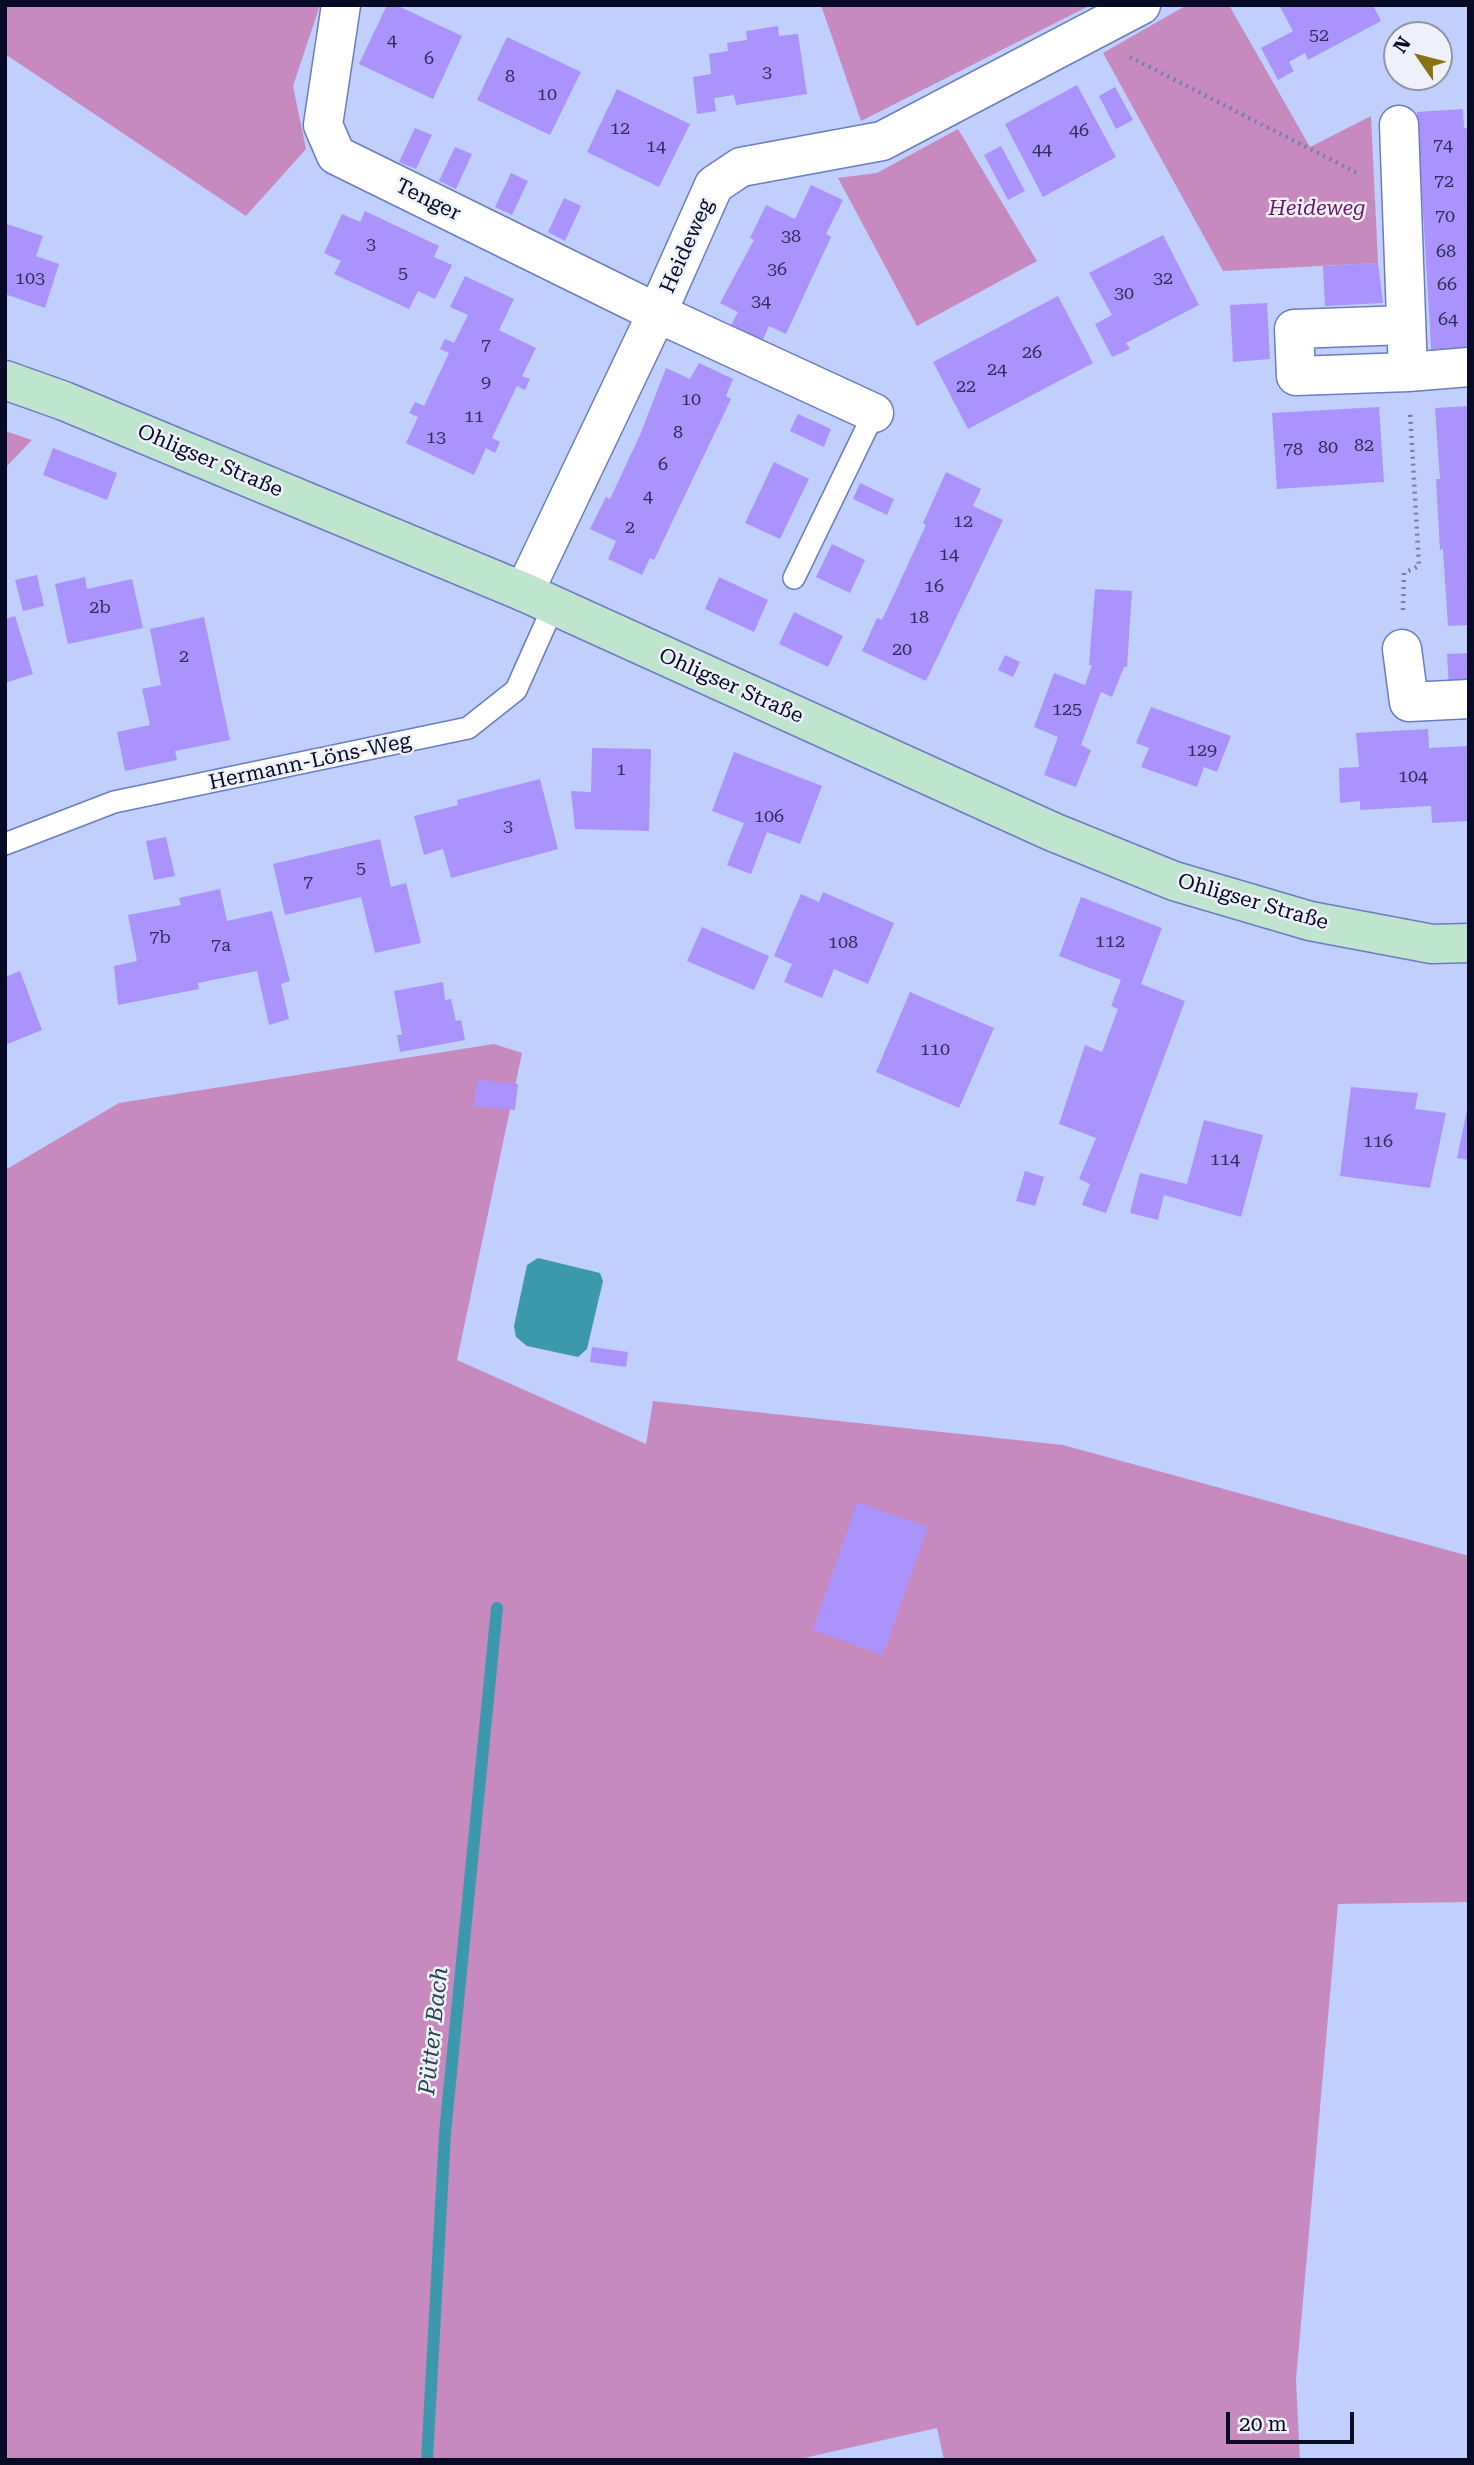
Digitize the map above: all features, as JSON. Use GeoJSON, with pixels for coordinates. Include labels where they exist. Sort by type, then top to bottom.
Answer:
{"type":"FeatureCollection","features":[{"type":"Feature","properties":{"kind":"main road","name":"Ohligser Straße"},"geometry":{"type":"LineString","coordinates":[[5,380],[64,401],[539,598],[1054,832],[1174,881],[1310,920],[1432,944],[1469,943]]}},
{"type":"Feature","properties":{"kind":"street","name":"Tenger"},"geometry":{"type":"LineString","coordinates":[[341,5],[323,125],[336,155],[657,313]]}},
{"type":"Feature","properties":{"kind":"street","name":"Heideweg"},"geometry":{"type":"LineString","coordinates":[[539,598],[657,313],[714,185],[741,167],[882,141],[1141,5]]}},
{"type":"Feature","properties":{"kind":"street"},"geometry":{"type":"LineString","coordinates":[[1399,125],[1408,372]]}},
{"type":"Feature","properties":{"kind":"street","name":"Heideweg"},"geometry":{"type":"LineString","coordinates":[[657,313],[874,413]]}},
{"type":"Feature","properties":{"kind":"street"},"geometry":{"type":"LineString","coordinates":[[1406,325],[1294,329],[1296,376],[1469,367]]}},
{"type":"Feature","properties":{"kind":"street"},"geometry":{"type":"LineString","coordinates":[[1402,649],[1409,702],[1469,699]]}},
{"type":"Feature","properties":{"kind":"lane"},"geometry":{"type":"LineString","coordinates":[[794,578],[874,413]]}},
{"type":"Feature","properties":{"kind":"lane","name":"Hermann-Löns-Weg"},"geometry":{"type":"LineString","coordinates":[[5,844],[114,802],[468,729],[516,690],[539,598]]}},
{"type":"Feature","properties":{"kind":"path"},"geometry":{"type":"LineString","coordinates":[[1085,34],[1402,194]]}},
{"type":"Feature","properties":{"kind":"path"},"geometry":{"type":"LineString","coordinates":[[1402,649],[1404,573],[1419,566],[1408,372]]}},
{"type":"Feature","properties":{"kind":"green space"},"geometry":{"type":"Polygon","coordinates":[[[5,5],[320,5],[293,86],[306,149],[246,216],[5,54],[5,5]]]}},
{"type":"Feature","properties":{"kind":"green space"},"geometry":{"type":"Polygon","coordinates":[[[821,5],[1091,5],[861,121],[821,5]]]}},
{"type":"Feature","properties":{"kind":"green space"},"geometry":{"type":"Polygon","coordinates":[[[1187,5],[1229,5],[1310,147],[1371,116],[1378,263],[1223,271],[1103,53],[1187,5]]]}},
{"type":"Feature","properties":{"kind":"green space"},"geometry":{"type":"Polygon","coordinates":[[[958,129],[1037,261],[917,326],[838,178],[877,173],[958,129]]]}},
{"type":"Feature","properties":{"kind":"green space"},"geometry":{"type":"Polygon","coordinates":[[[5,431],[32,440],[5,468],[5,431]]]}},
{"type":"Feature","properties":{"kind":"green space"},"geometry":{"type":"Polygon","coordinates":[[[494,1044],[522,1053],[457,1360],[646,1444],[653,1401],[1063,1445],[1469,1556],[1469,1902],[1338,1904],[1296,2380],[1300,2460],[944,2460],[937,2428],[795,2460],[5,2460],[5,1170],[119,1103],[494,1044]]]}},
{"type":"Feature","properties":{"kind":"shaded area"},"geometry":{"type":"Polygon","coordinates":[[[538,1258],[600,1273],[603,1281],[587,1349],[578,1357],[527,1346],[516,1337],[514,1326],[527,1265],[538,1258]]]}},
{"type":"Feature","properties":{"kind":"building"},"geometry":{"type":"Polygon","coordinates":[[[387,5],[396,5],[462,36],[433,99],[359,64],[387,5]]]}},
{"type":"Feature","properties":{"kind":"building"},"geometry":{"type":"Polygon","coordinates":[[[1279,5],[1373,5],[1381,21],[1308,60],[1305,53],[1289,62],[1294,71],[1278,80],[1261,48],[1293,31],[1279,5]]]}},
{"type":"Feature","properties":{"kind":"building"},"geometry":{"type":"Polygon","coordinates":[[[778,26],[779,36],[798,34],[807,94],[736,105],[734,95],[714,98],[716,111],[697,114],[693,77],[711,74],[709,54],[728,51],[727,43],[747,40],[746,31],[778,26]]]}},
{"type":"Feature","properties":{"kind":"building"},"geometry":{"type":"Polygon","coordinates":[[[507,37],[581,72],[550,135],[477,100],[507,37]]]}},
{"type":"Feature","properties":{"kind":"building"},"geometry":{"type":"Polygon","coordinates":[[[1077,85],[1116,157],[1043,197],[1005,124],[1077,85]]]}},
{"type":"Feature","properties":{"kind":"building"},"geometry":{"type":"Polygon","coordinates":[[[1115,87],[1133,120],[1116,129],[1099,96],[1115,87]]]}},
{"type":"Feature","properties":{"kind":"building"},"geometry":{"type":"Polygon","coordinates":[[[617,89],[690,124],[659,187],[587,152],[617,89]]]}},
{"type":"Feature","properties":{"kind":"building"},"geometry":{"type":"Polygon","coordinates":[[[1463,109],[1464,128],[1469,128],[1467,360],[1432,362],[1417,112],[1463,109]]]}},
{"type":"Feature","properties":{"kind":"building"},"geometry":{"type":"Polygon","coordinates":[[[415,128],[432,135],[416,169],[399,162],[415,128]]]}},
{"type":"Feature","properties":{"kind":"building"},"geometry":{"type":"Polygon","coordinates":[[[1001,146],[1025,191],[1008,200],[984,155],[1001,146]]]}},
{"type":"Feature","properties":{"kind":"building"},"geometry":{"type":"Polygon","coordinates":[[[455,147],[472,154],[456,189],[439,181],[455,147]]]}},
{"type":"Feature","properties":{"kind":"building"},"geometry":{"type":"Polygon","coordinates":[[[511,173],[528,181],[512,215],[495,207],[511,173]]]}},
{"type":"Feature","properties":{"kind":"building"},"geometry":{"type":"Polygon","coordinates":[[[811,185],[843,200],[826,234],[831,237],[786,334],[769,326],[761,344],[729,329],[738,312],[720,303],[754,240],[750,238],[766,205],[795,219],[811,185]]]}},
{"type":"Feature","properties":{"kind":"building"},"geometry":{"type":"Polygon","coordinates":[[[564,198],[581,206],[565,241],[548,232],[564,198]]]}},
{"type":"Feature","properties":{"kind":"building"},"geometry":{"type":"Polygon","coordinates":[[[365,211],[439,246],[434,257],[452,265],[435,299],[418,291],[409,309],[334,274],[341,261],[324,253],[342,214],[360,222],[365,211]]]}},
{"type":"Feature","properties":{"kind":"building"},"geometry":{"type":"Polygon","coordinates":[[[7,224],[43,236],[36,256],[59,264],[45,308],[5,294],[7,224]]]}},
{"type":"Feature","properties":{"kind":"building"},"geometry":{"type":"Polygon","coordinates":[[[1163,235],[1199,305],[1126,343],[1130,349],[1112,357],[1095,324],[1112,315],[1089,273],[1163,235]]]}},
{"type":"Feature","properties":{"kind":"building"},"geometry":{"type":"Polygon","coordinates":[[[1378,263],[1383,303],[1325,306],[1323,266],[1378,263]]]}},
{"type":"Feature","properties":{"kind":"building"},"geometry":{"type":"Polygon","coordinates":[[[465,276],[514,299],[499,330],[536,348],[522,376],[530,379],[525,390],[517,386],[492,438],[500,442],[495,453],[486,448],[474,475],[406,443],[418,417],[409,413],[415,402],[424,406],[449,353],[440,349],[445,339],[454,343],[468,315],[450,307],[465,276]]]}},
{"type":"Feature","properties":{"kind":"building"},"geometry":{"type":"Polygon","coordinates":[[[1058,296],[1093,363],[968,429],[933,362],[1058,296]]]}},
{"type":"Feature","properties":{"kind":"building"},"geometry":{"type":"Polygon","coordinates":[[[1267,303],[1270,359],[1233,362],[1230,305],[1267,303]]]}},
{"type":"Feature","properties":{"kind":"building"},"geometry":{"type":"Polygon","coordinates":[[[699,363],[733,379],[726,396],[731,399],[654,560],[650,558],[642,575],[608,559],[616,541],[590,529],[606,497],[610,499],[640,435],[666,368],[690,379],[699,363]]]}},
{"type":"Feature","properties":{"kind":"building"},"geometry":{"type":"Polygon","coordinates":[[[1469,406],[1469,625],[1448,626],[1443,549],[1440,550],[1436,479],[1440,479],[1435,408],[1469,406]]]}},
{"type":"Feature","properties":{"kind":"building"},"geometry":{"type":"Polygon","coordinates":[[[1379,407],[1384,482],[1277,489],[1272,413],[1379,407]]]}},
{"type":"Feature","properties":{"kind":"building"},"geometry":{"type":"Polygon","coordinates":[[[798,414],[831,429],[824,447],[790,431],[798,414]]]}},
{"type":"Feature","properties":{"kind":"building"},"geometry":{"type":"Polygon","coordinates":[[[53,448],[117,473],[107,500],[43,475],[53,448]]]}},
{"type":"Feature","properties":{"kind":"building"},"geometry":{"type":"Polygon","coordinates":[[[774,462],[809,479],[780,539],[745,523],[774,462]]]}},
{"type":"Feature","properties":{"kind":"building"},"geometry":{"type":"Polygon","coordinates":[[[946,472],[981,489],[973,506],[1003,520],[926,681],[862,651],[877,618],[882,620],[926,525],[923,523],[946,472]]]}},
{"type":"Feature","properties":{"kind":"building"},"geometry":{"type":"Polygon","coordinates":[[[860,483],[894,499],[887,515],[853,499],[860,483]]]}},
{"type":"Feature","properties":{"kind":"building"},"geometry":{"type":"Polygon","coordinates":[[[832,544],[865,560],[850,593],[816,577],[832,544]]]}},
{"type":"Feature","properties":{"kind":"building"},"geometry":{"type":"Polygon","coordinates":[[[37,575],[44,606],[23,611],[15,580],[37,575]]]}},
{"type":"Feature","properties":{"kind":"building"},"geometry":{"type":"Polygon","coordinates":[[[85,577],[87,589],[132,579],[143,628],[68,644],[55,584],[85,577]]]}},
{"type":"Feature","properties":{"kind":"building"},"geometry":{"type":"Polygon","coordinates":[[[719,577],[768,600],[754,632],[705,609],[719,577]]]}},
{"type":"Feature","properties":{"kind":"building"},"geometry":{"type":"Polygon","coordinates":[[[1095,589],[1132,591],[1127,667],[1124,667],[1112,697],[1101,692],[1081,745],[1091,750],[1076,787],[1044,775],[1058,737],[1034,727],[1054,673],[1085,685],[1092,665],[1089,665],[1095,589]]]}},
{"type":"Feature","properties":{"kind":"building"},"geometry":{"type":"Polygon","coordinates":[[[794,612],[843,636],[828,667],[779,644],[794,612]]]}},
{"type":"Feature","properties":{"kind":"building"},"geometry":{"type":"Polygon","coordinates":[[[15,616],[33,674],[5,683],[5,619],[15,616]]]}},
{"type":"Feature","properties":{"kind":"building"},"geometry":{"type":"Polygon","coordinates":[[[204,617],[230,740],[175,751],[177,760],[125,771],[117,732],[150,725],[142,689],[161,685],[150,629],[204,617]]]}},
{"type":"Feature","properties":{"kind":"building"},"geometry":{"type":"Polygon","coordinates":[[[1469,653],[1469,688],[1449,689],[1447,654],[1469,653]]]}},
{"type":"Feature","properties":{"kind":"building"},"geometry":{"type":"Polygon","coordinates":[[[1005,655],[1020,662],[1013,677],[998,670],[1005,655]]]}},
{"type":"Feature","properties":{"kind":"building"},"geometry":{"type":"Polygon","coordinates":[[[1151,707],[1231,736],[1217,772],[1204,767],[1197,787],[1141,767],[1149,748],[1136,743],[1151,707]]]}},
{"type":"Feature","properties":{"kind":"building"},"geometry":{"type":"Polygon","coordinates":[[[1428,729],[1429,748],[1469,746],[1469,821],[1432,823],[1431,806],[1360,810],[1360,801],[1340,803],[1339,768],[1359,767],[1356,733],[1428,729]]]}},
{"type":"Feature","properties":{"kind":"building"},"geometry":{"type":"Polygon","coordinates":[[[592,748],[651,749],[649,831],[575,829],[571,791],[591,792],[592,748]]]}},
{"type":"Feature","properties":{"kind":"building"},"geometry":{"type":"Polygon","coordinates":[[[734,752],[822,786],[800,844],[767,832],[751,874],[727,865],[744,823],[712,811],[734,752]]]}},
{"type":"Feature","properties":{"kind":"building"},"geometry":{"type":"Polygon","coordinates":[[[540,779],[558,849],[451,878],[443,849],[424,855],[414,816],[458,805],[457,800],[540,779]]]}},
{"type":"Feature","properties":{"kind":"building"},"geometry":{"type":"Polygon","coordinates":[[[166,837],[175,876],[154,880],[146,841],[166,837]]]}},
{"type":"Feature","properties":{"kind":"building"},"geometry":{"type":"Polygon","coordinates":[[[380,839],[391,887],[406,883],[421,943],[375,953],[361,897],[285,915],[273,864],[380,839]]]}},
{"type":"Feature","properties":{"kind":"building"},"geometry":{"type":"Polygon","coordinates":[[[220,889],[227,921],[272,911],[290,981],[281,984],[289,1019],[269,1025],[257,971],[198,983],[199,989],[118,1005],[114,966],[137,961],[128,915],[181,905],[179,898],[220,889]]]}},
{"type":"Feature","properties":{"kind":"building"},"geometry":{"type":"Polygon","coordinates":[[[823,892],[894,923],[868,984],[834,969],[822,998],[784,982],[792,964],[774,956],[801,894],[819,902],[823,892]]]}},
{"type":"Feature","properties":{"kind":"building"},"geometry":{"type":"Polygon","coordinates":[[[1081,897],[1162,928],[1141,984],[1185,1001],[1106,1213],[1082,1205],[1090,1184],[1079,1179],[1096,1138],[1059,1124],[1085,1045],[1102,1052],[1118,1009],[1111,1006],[1121,980],[1059,956],[1081,897]]]}},
{"type":"Feature","properties":{"kind":"building"},"geometry":{"type":"Polygon","coordinates":[[[702,927],[769,956],[754,990],[687,961],[702,927]]]}},
{"type":"Feature","properties":{"kind":"building"},"geometry":{"type":"Polygon","coordinates":[[[20,971],[42,1030],[5,1045],[5,977],[20,971]]]}},
{"type":"Feature","properties":{"kind":"building"},"geometry":{"type":"Polygon","coordinates":[[[443,982],[445,1000],[451,999],[456,1021],[461,1020],[465,1040],[400,1052],[397,1035],[402,1035],[394,991],[443,982]]]}},
{"type":"Feature","properties":{"kind":"building"},"geometry":{"type":"Polygon","coordinates":[[[910,992],[994,1028],[959,1108],[876,1072],[910,992]]]}},
{"type":"Feature","properties":{"kind":"building"},"geometry":{"type":"Polygon","coordinates":[[[477,1080],[518,1084],[515,1110],[474,1106],[477,1080]]]}},
{"type":"Feature","properties":{"kind":"building"},"geometry":{"type":"Polygon","coordinates":[[[1351,1087],[1418,1093],[1415,1109],[1446,1113],[1430,1188],[1340,1176],[1351,1087]]]}},
{"type":"Feature","properties":{"kind":"building"},"geometry":{"type":"Polygon","coordinates":[[[1469,1106],[1469,1160],[1457,1158],[1469,1106]]]}},
{"type":"Feature","properties":{"kind":"building"},"geometry":{"type":"Polygon","coordinates":[[[1204,1120],[1263,1135],[1241,1217],[1164,1195],[1158,1220],[1130,1213],[1140,1173],[1187,1184],[1204,1120]]]}},
{"type":"Feature","properties":{"kind":"building"},"geometry":{"type":"Polygon","coordinates":[[[1025,1171],[1044,1177],[1035,1206],[1016,1201],[1025,1171]]]}},
{"type":"Feature","properties":{"kind":"building"},"geometry":{"type":"Polygon","coordinates":[[[592,1347],[628,1352],[626,1367],[590,1362],[592,1347]]]}},
{"type":"Feature","properties":{"kind":"building"},"geometry":{"type":"Polygon","coordinates":[[[857,1502],[928,1527],[883,1655],[813,1630],[857,1502]]]}},
{"type":"Feature","properties":{"kind":"waterway","name":"Pütter Bach"},"geometry":{"type":"LineString","coordinates":[[427,2460],[445,2133],[497,1608]]}}]}
